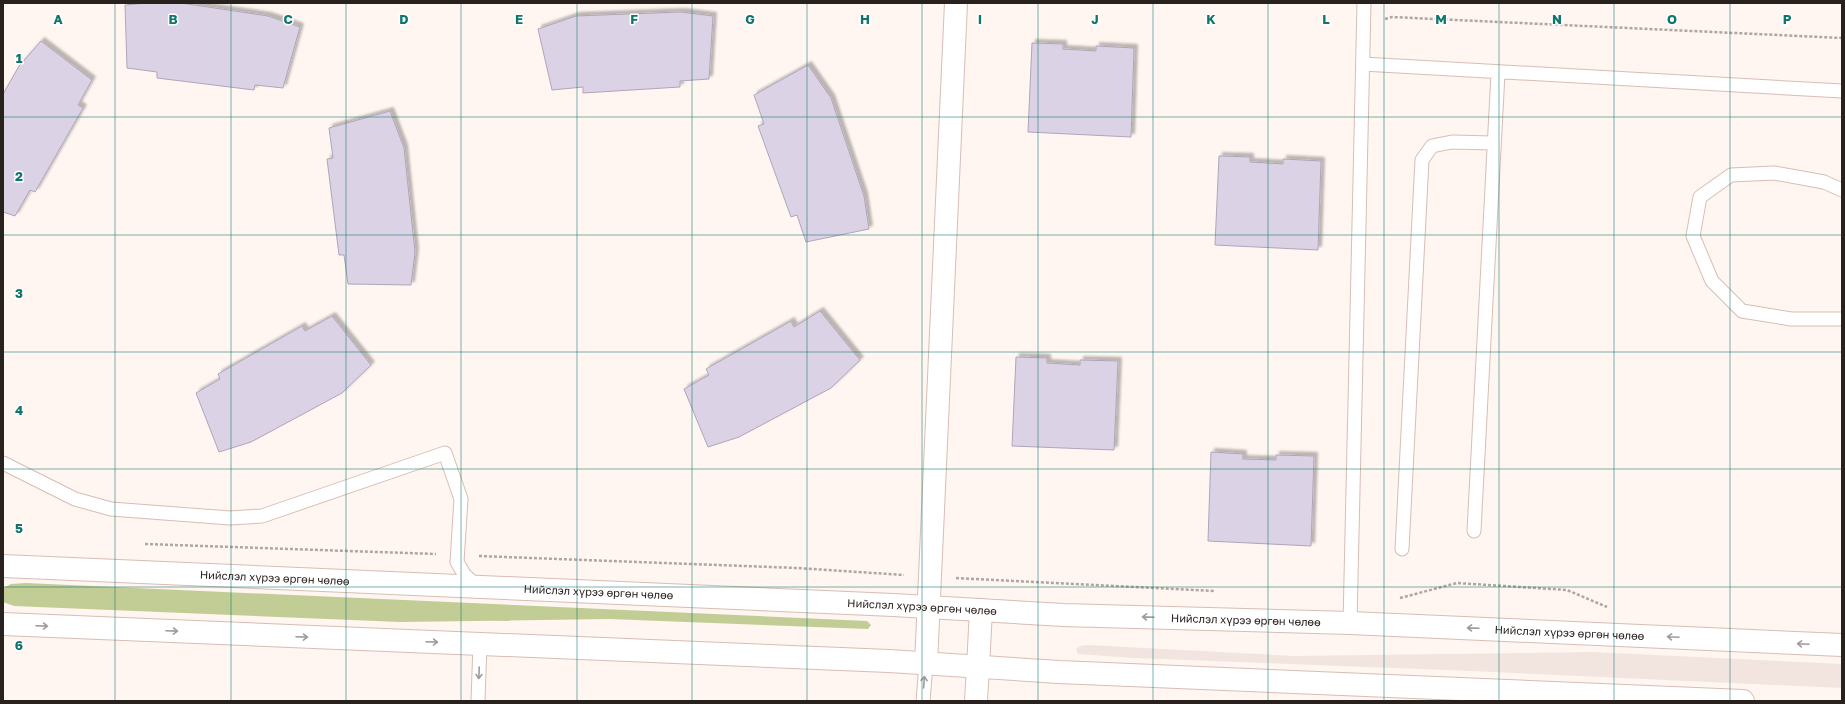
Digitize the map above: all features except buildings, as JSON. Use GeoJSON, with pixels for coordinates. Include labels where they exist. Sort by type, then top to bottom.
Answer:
{"type":"FeatureCollection","features":[{"type":"Feature","properties":{"kind":"main road"},"geometry":{"type":"LineString","coordinates":[[926,664],[956,3]]}},
{"type":"Feature","properties":{"kind":"main road","name":"Нийслэл хүрээ өргөн чөлөө"},"geometry":{"type":"LineString","coordinates":[[3,566],[928,607],[1071,615],[1350,623],[1842,645]]}},
{"type":"Feature","properties":{"kind":"main road"},"geometry":{"type":"LineString","coordinates":[[976,701],[981,610]]}},
{"type":"Feature","properties":{"kind":"main road"},"geometry":{"type":"LineString","coordinates":[[3,624],[926,664],[1503,696],[1743,701]]}},
{"type":"Feature","properties":{"kind":"lane"},"geometry":{"type":"LineString","coordinates":[[1350,623],[1364,3]]}},
{"type":"Feature","properties":{"kind":"lane"},"geometry":{"type":"LineString","coordinates":[[1363,64],[1498,73],[1842,91]]}},
{"type":"Feature","properties":{"kind":"lane"},"geometry":{"type":"LineString","coordinates":[[1474,531],[1493,143],[1498,73]]}},
{"type":"Feature","properties":{"kind":"lane"},"geometry":{"type":"LineString","coordinates":[[1402,549],[1422,160],[1432,146],[1452,142],[1493,143]]}},
{"type":"Feature","properties":{"kind":"lane"},"geometry":{"type":"LineString","coordinates":[[1842,190],[1824,182],[1774,173],[1731,175],[1700,197],[1693,236],[1712,281],[1742,311],[1791,318],[1842,319]]}},
{"type":"Feature","properties":{"kind":"lane"},"geometry":{"type":"LineString","coordinates":[[3,464],[75,499],[111,509],[230,518],[262,516],[445,453],[461,499],[457,562],[464,574],[477,587]]}},
{"type":"Feature","properties":{"kind":"lane"},"geometry":{"type":"LineString","coordinates":[[478,701],[480,644]]}},
{"type":"Feature","properties":{"kind":"lane"},"geometry":{"type":"LineString","coordinates":[[923,701],[926,664]]}},
{"type":"Feature","properties":{"kind":"path"},"geometry":{"type":"LineString","coordinates":[[1363,26],[1392,17],[1842,38]]}},
{"type":"Feature","properties":{"kind":"shaded area"},"geometry":{"type":"Polygon","coordinates":[[[1088,645],[1294,656],[1592,652],[1842,664],[1842,688],[1472,671],[1134,658],[1078,654],[1076,649],[1080,646],[1088,645]]]}},
{"type":"Feature","properties":{"kind":"green space"},"geometry":{"type":"Polygon","coordinates":[[[26,583],[867,621],[871,625],[868,629],[609,619],[400,622],[14,606],[3,602],[3,588],[11,584],[26,583]]]}}]}
